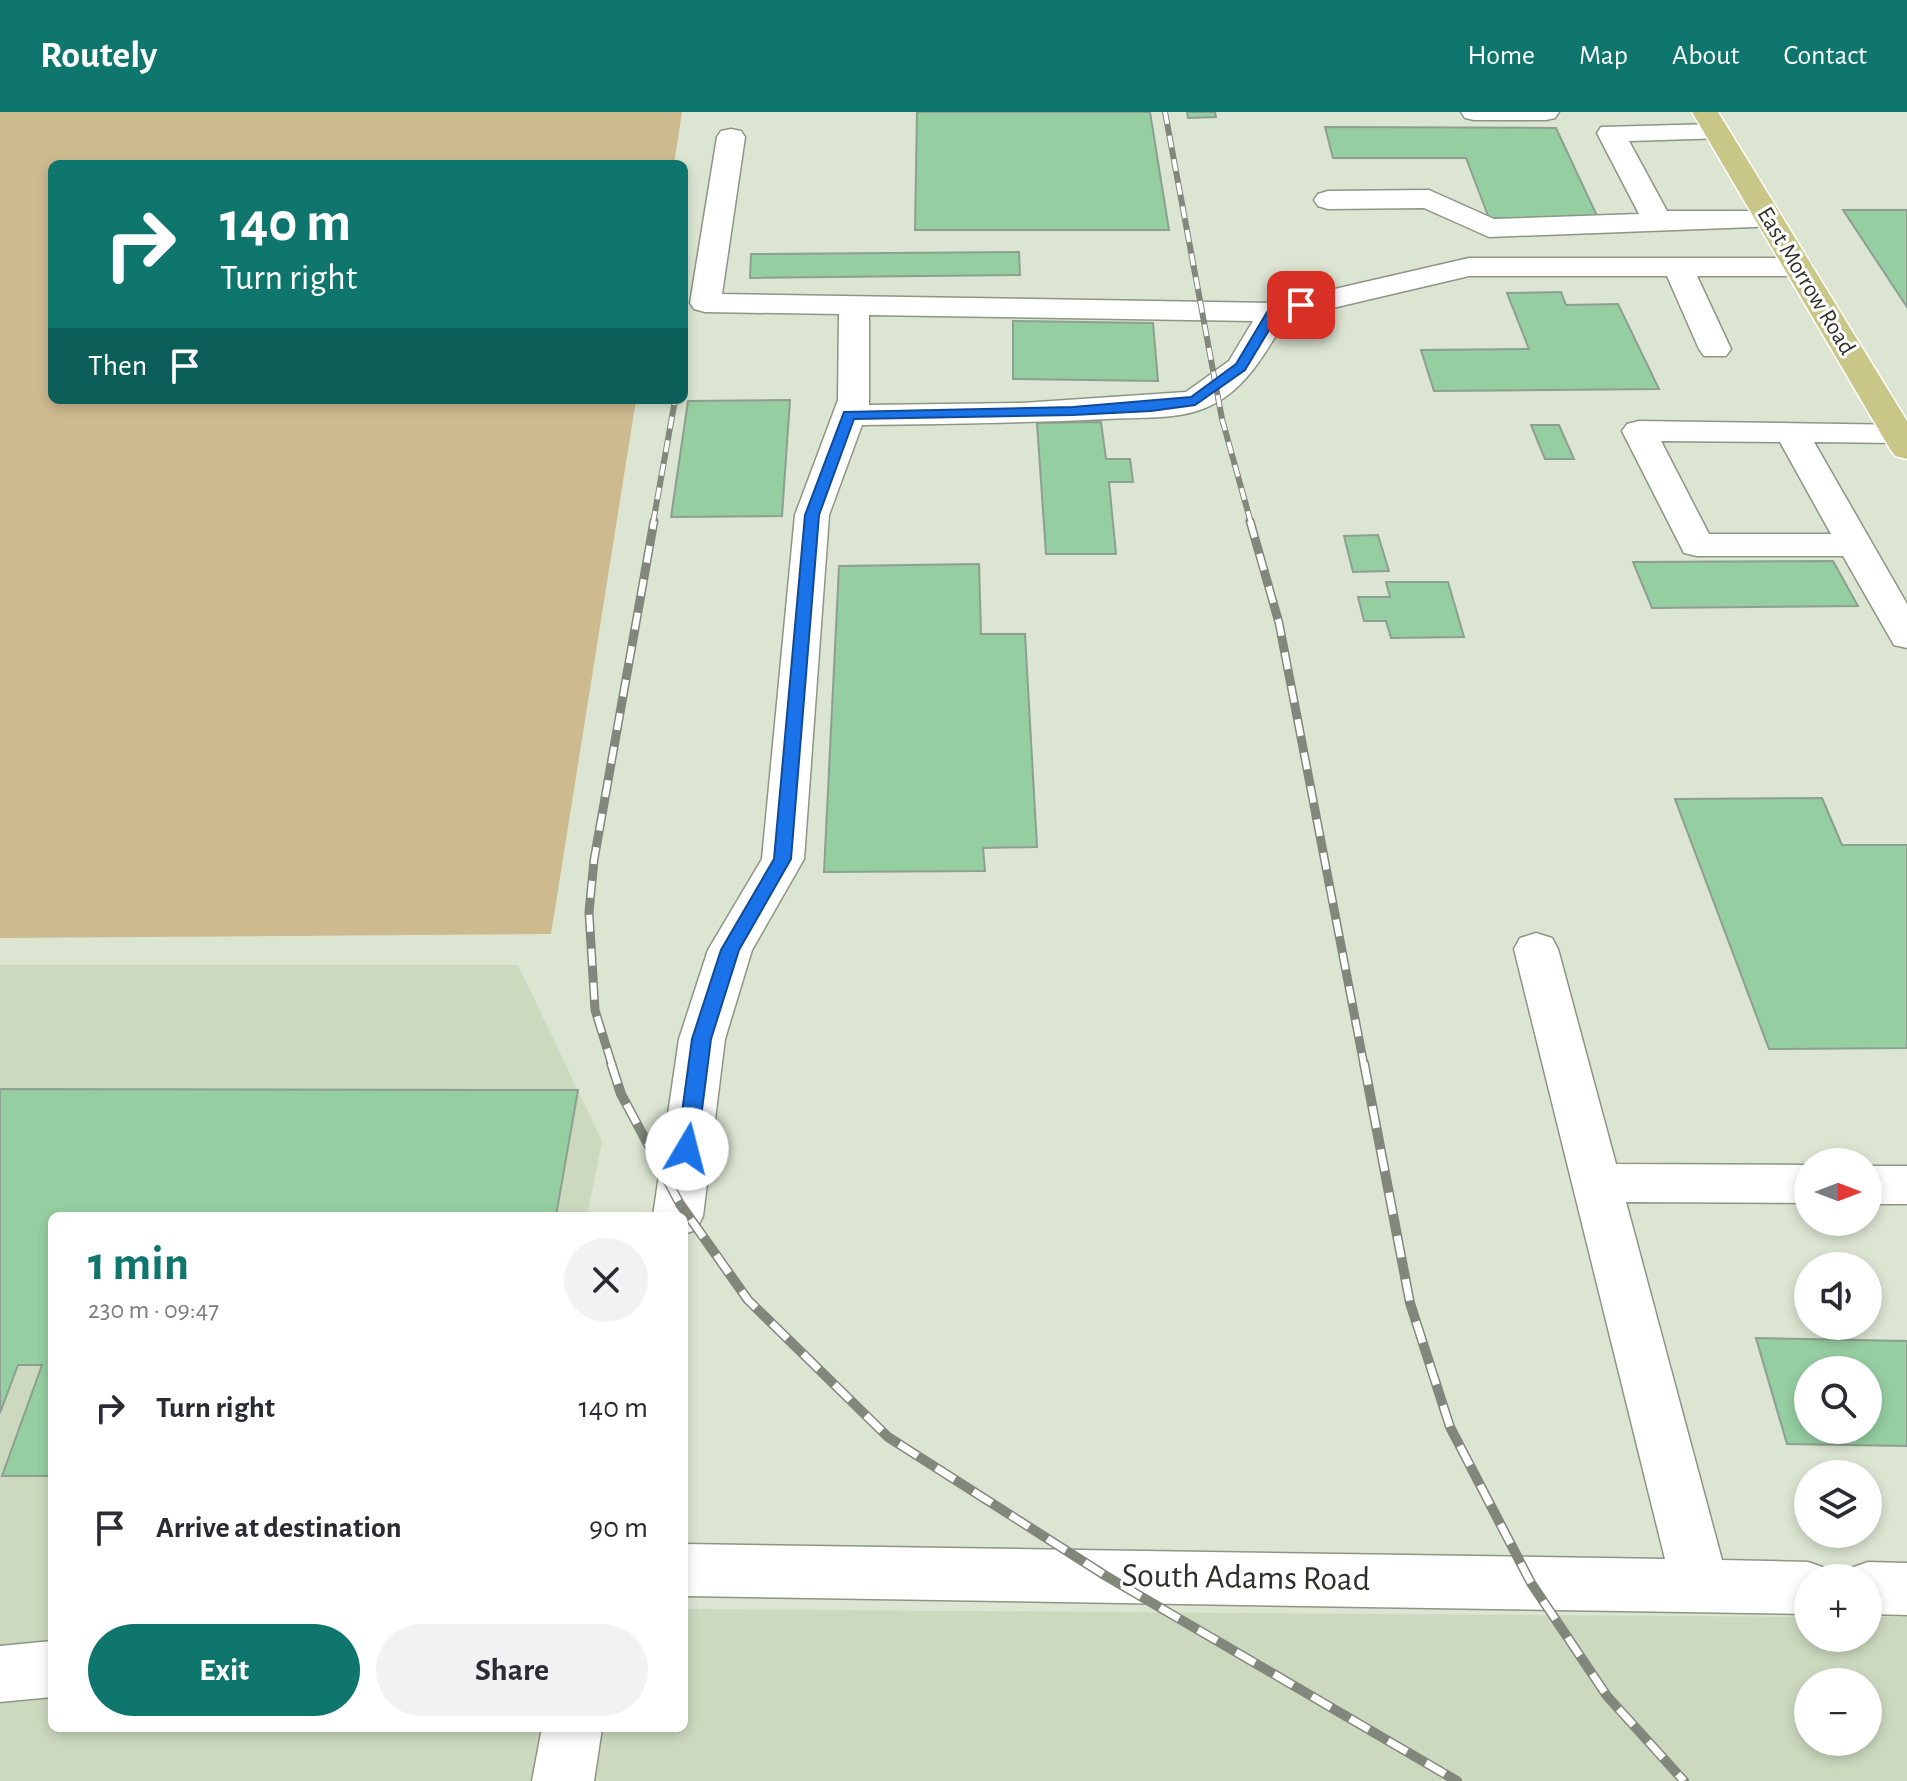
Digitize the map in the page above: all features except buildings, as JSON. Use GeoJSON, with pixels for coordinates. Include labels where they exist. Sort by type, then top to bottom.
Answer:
{"type":"FeatureCollection","features":[{"type":"Feature","properties":{"kind":"main road","name":"East Morrow Road"},"geometry":{"type":"LineString","coordinates":[[1711,122],[1902,441]]}},
{"type":"Feature","properties":{"kind":"street"},"geometry":{"type":"LineString","coordinates":[[1474,112],[1546,112]]}},
{"type":"Feature","properties":{"kind":"street"},"geometry":{"type":"LineString","coordinates":[[1657,220],[1611,133],[1711,122]]}},
{"type":"Feature","properties":{"kind":"street"},"geometry":{"type":"LineString","coordinates":[[731,137],[705,303],[1274,312],[1469,267],[1798,267]]}},
{"type":"Feature","properties":{"kind":"street"},"geometry":{"type":"LineString","coordinates":[[1328,200],[1429,199],[1489,228],[1608,226],[1657,220],[1770,220]]}},
{"type":"Feature","properties":{"kind":"street"},"geometry":{"type":"LineString","coordinates":[[1678,267],[1715,349]]}},
{"type":"Feature","properties":{"kind":"street"},"geometry":{"type":"LineString","coordinates":[[679,1212],[702,1039],[730,950],[783,859],[812,515],[854,400],[854,305]]}},
{"type":"Feature","properties":{"kind":"street"},"geometry":{"type":"LineString","coordinates":[[849,415],[1022,413],[1151,407],[1195,401],[1241,367],[1274,312]]}},
{"type":"Feature","properties":{"kind":"street"},"geometry":{"type":"LineString","coordinates":[[1858,545],[1697,545],[1639,431],[1791,432],[1902,441]]}},
{"type":"Feature","properties":{"kind":"street"},"geometry":{"type":"LineString","coordinates":[[1791,432],[1858,545],[1894,586],[1907,637]]}},
{"type":"Feature","properties":{"kind":"street"},"geometry":{"type":"LineString","coordinates":[[1536,949],[1700,1586]]}},
{"type":"Feature","properties":{"kind":"street"},"geometry":{"type":"LineString","coordinates":[[1596,1183],[1794,1184]]}},
{"type":"Feature","properties":{"kind":"street"},"geometry":{"type":"LineString","coordinates":[[1882,1185],[1907,1185]]}},
{"type":"Feature","properties":{"kind":"street","name":"South Adams Road"},"geometry":{"type":"LineString","coordinates":[[688,1570],[1794,1588]]}},
{"type":"Feature","properties":{"kind":"street"},"geometry":{"type":"LineString","coordinates":[[1882,1588],[1907,1589]]}},
{"type":"Feature","properties":{"kind":"street"},"geometry":{"type":"LineString","coordinates":[[0,1674],[48,1669]]}},
{"type":"Feature","properties":{"kind":"street"},"geometry":{"type":"LineString","coordinates":[[563,1781],[571,1732]]}},
{"type":"Feature","properties":{"kind":"shaded area"},"geometry":{"type":"Polygon","coordinates":[[[0,112],[682,112],[675,160],[48,160],[48,404],[635,404],[551,934],[0,938],[0,112]]]}},
{"type":"Feature","properties":{"kind":"shaded area"},"geometry":{"type":"Polygon","coordinates":[[[0,965],[518,965],[602,1141],[588,1212],[48,1212],[48,1732],[688,1732],[688,1609],[1794,1617],[1794,1652],[1882,1652],[1882,1617],[1907,1617],[1907,1781],[0,1781],[0,965]]]}},
{"type":"Feature","properties":{"kind":"railway"},"geometry":{"type":"LineString","coordinates":[[1165,112],[1222,419],[1251,523]]}},
{"type":"Feature","properties":{"kind":"railway"},"geometry":{"type":"LineString","coordinates":[[653,523],[674,404]]}},
{"type":"Feature","properties":{"kind":"railway"},"geometry":{"type":"LineString","coordinates":[[612,1065],[595,1010],[589,912],[594,860],[654,521]]}},
{"type":"Feature","properties":{"kind":"railway"},"geometry":{"type":"LineString","coordinates":[[1250,521],[1279,623],[1364,1065]]}},
{"type":"Feature","properties":{"kind":"railway"},"geometry":{"type":"LineString","coordinates":[[611,1063],[621,1094],[686,1212]]}},
{"type":"Feature","properties":{"kind":"railway"},"geometry":{"type":"LineString","coordinates":[[1364,1063],[1410,1303],[1450,1427],[1531,1583],[1607,1696],[1684,1781]]}},
{"type":"Feature","properties":{"kind":"railway"},"geometry":{"type":"LineString","coordinates":[[688,1215],[748,1300],[888,1437],[1106,1576],[1457,1781]]}},
{"type":"Feature","properties":{"kind":"route"},"geometry":{"type":"LineString","coordinates":[[687,1149],[702,1039],[730,950],[783,859],[812,515],[849,415],[1073,411],[1195,401],[1241,367],[1274,312],[1301,305]]}}]}
